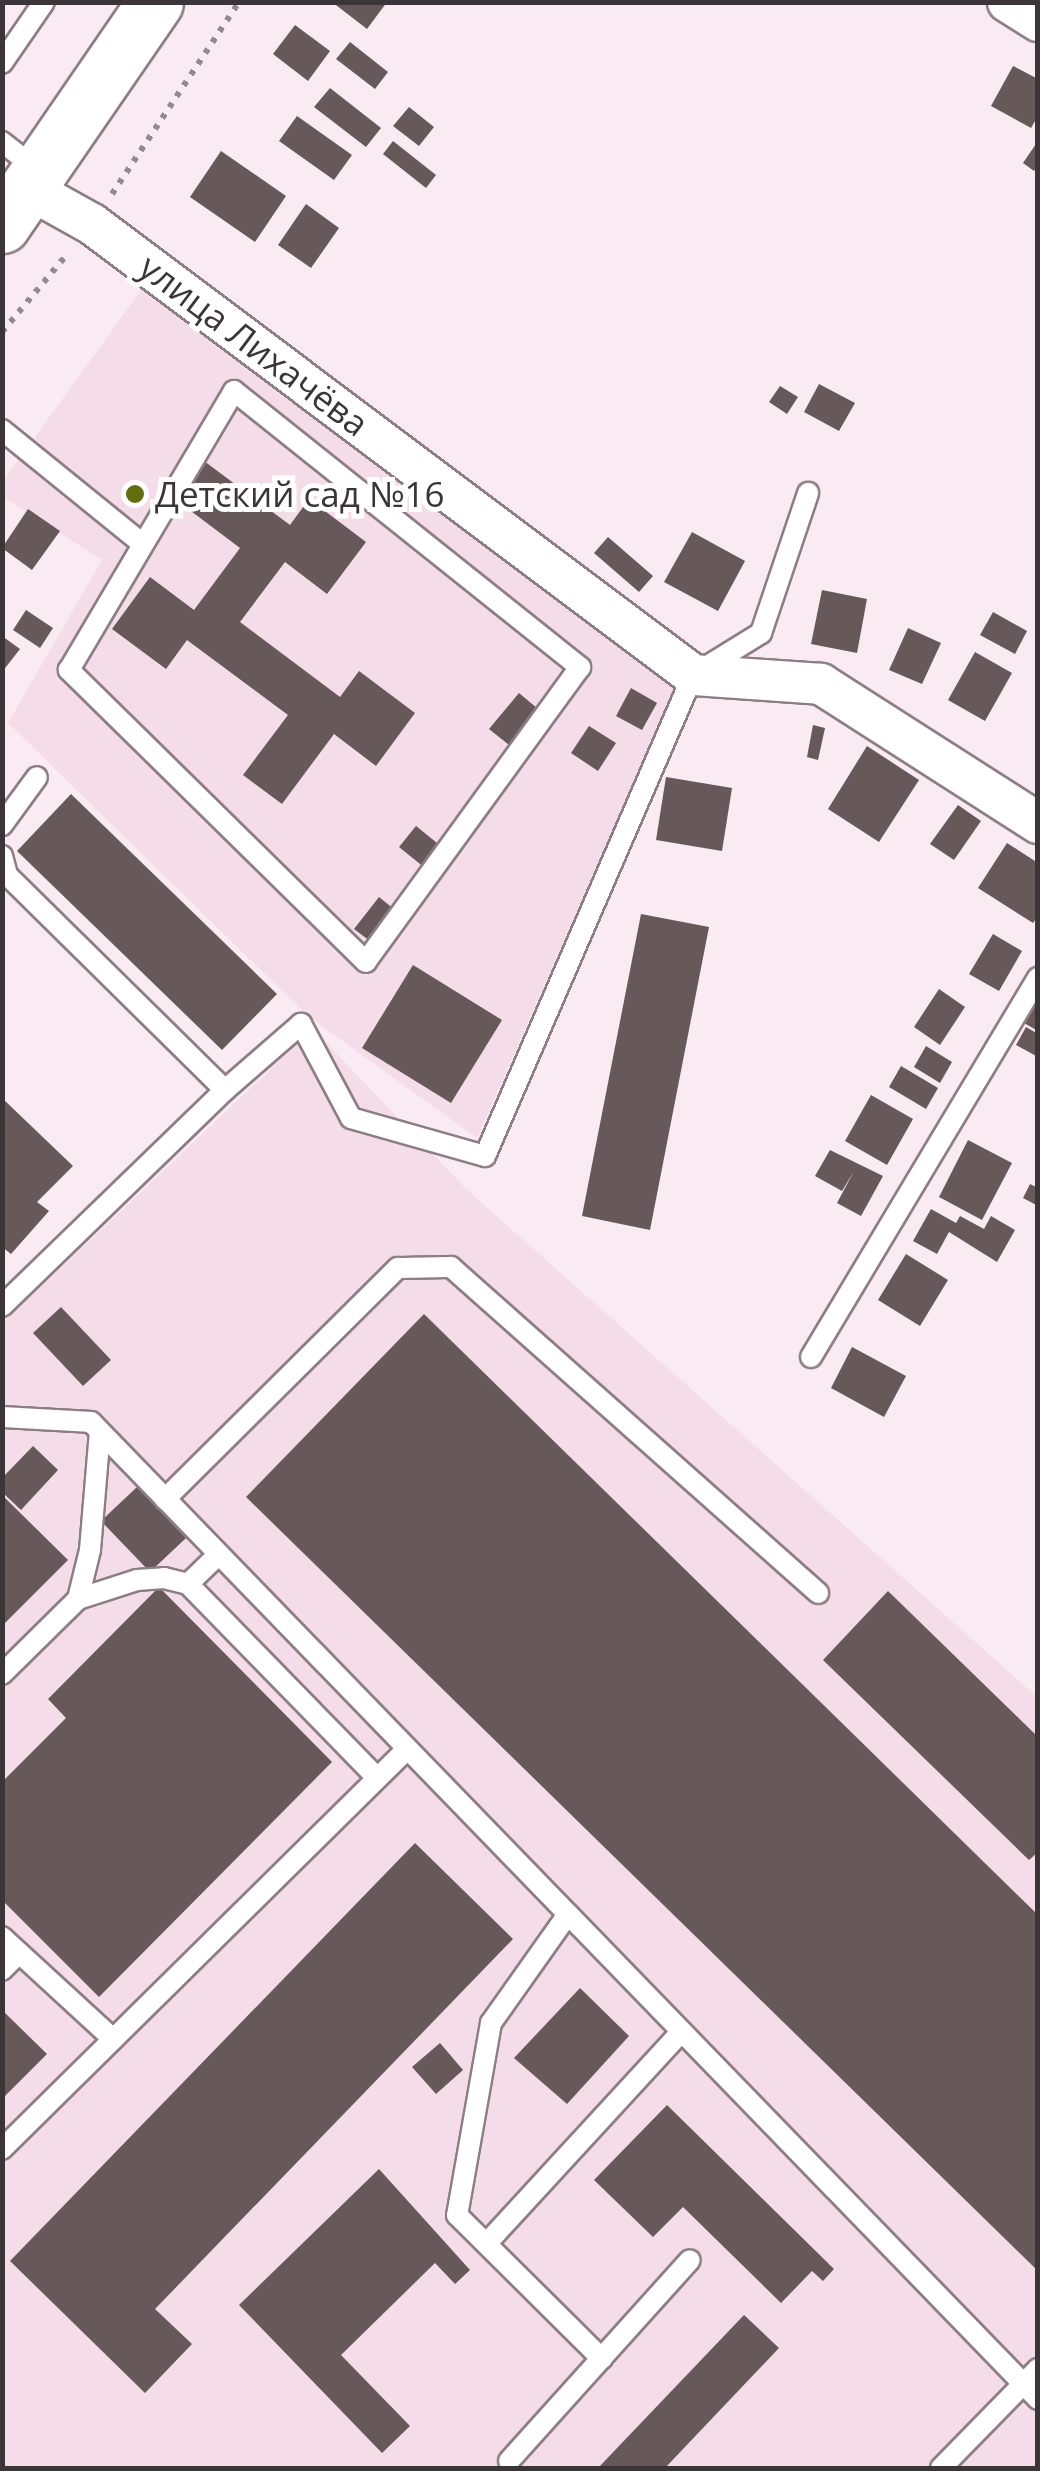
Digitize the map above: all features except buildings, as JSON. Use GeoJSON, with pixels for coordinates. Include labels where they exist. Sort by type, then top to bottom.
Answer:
{"type":"FeatureCollection","features":[{"type":"Feature","properties":{"kind":"main road"},"geometry":{"type":"LineString","coordinates":[[19,182],[155,2]]}},
{"type":"Feature","properties":{"kind":"street"},"geometry":{"type":"LineString","coordinates":[[1008,2],[1038,21]]}},
{"type":"Feature","properties":{"kind":"street","name":"улица Лихачёва"},"geometry":{"type":"LineString","coordinates":[[19,182],[92,224],[693,676]]}},
{"type":"Feature","properties":{"kind":"street"},"geometry":{"type":"LineString","coordinates":[[693,676],[821,684],[1038,823]]}},
{"type":"Feature","properties":{"kind":"lane"},"geometry":{"type":"LineString","coordinates":[[2,63],[44,2]]}},
{"type":"Feature","properties":{"kind":"lane"},"geometry":{"type":"LineString","coordinates":[[234,392],[580,667],[366,962],[70,670],[143,544],[234,392]]}},
{"type":"Feature","properties":{"kind":"lane"},"geometry":{"type":"LineString","coordinates":[[2,430],[143,544]]}},
{"type":"Feature","properties":{"kind":"lane"},"geometry":{"type":"LineString","coordinates":[[2,1306],[225,1090],[301,1024],[351,1118],[485,1156],[693,676],[761,633],[808,492]]}},
{"type":"Feature","properties":{"kind":"lane"},"geometry":{"type":"LineString","coordinates":[[2,825],[38,777]]}},
{"type":"Feature","properties":{"kind":"lane"},"geometry":{"type":"LineString","coordinates":[[4,870],[225,1090]]}},
{"type":"Feature","properties":{"kind":"lane"},"geometry":{"type":"LineString","coordinates":[[811,1357],[1038,978]]}},
{"type":"Feature","properties":{"kind":"lane"},"geometry":{"type":"LineString","coordinates":[[165,1499],[398,1268],[451,1267],[818,1593]]}},
{"type":"Feature","properties":{"kind":"lane"},"geometry":{"type":"LineString","coordinates":[[2,1417],[91,1422],[679,2034],[1032,2384],[942,2468]]}},
{"type":"Feature","properties":{"kind":"lane"},"geometry":{"type":"LineString","coordinates":[[78,1600],[90,1550],[100,1432]]}},
{"type":"Feature","properties":{"kind":"lane"},"geometry":{"type":"LineString","coordinates":[[188,1584],[218,1555]]}},
{"type":"Feature","properties":{"kind":"lane"},"geometry":{"type":"LineString","coordinates":[[2,1674],[78,1600],[137,1580],[164,1578],[188,1584],[377,1778]]}},
{"type":"Feature","properties":{"kind":"lane"},"geometry":{"type":"LineString","coordinates":[[2,2149],[405,1750]]}},
{"type":"Feature","properties":{"kind":"lane"},"geometry":{"type":"LineString","coordinates":[[566,1917],[491,2024],[457,2215],[602,2358]]}},
{"type":"Feature","properties":{"kind":"lane"},"geometry":{"type":"LineString","coordinates":[[2,1937],[113,2040]]}},
{"type":"Feature","properties":{"kind":"lane"},"geometry":{"type":"LineString","coordinates":[[2,1970],[19,1953]]}},
{"type":"Feature","properties":{"kind":"lane"},"geometry":{"type":"LineString","coordinates":[[487,2243],[679,2034]]}},
{"type":"Feature","properties":{"kind":"lane"},"geometry":{"type":"LineString","coordinates":[[509,2462],[690,2260]]}},
{"type":"Feature","properties":{"kind":"path"},"geometry":{"type":"LineString","coordinates":[[2,332],[92,224],[239,2]]}},
{"type":"Feature","properties":{"kind":"shaded area"},"geometry":{"type":"Polygon","coordinates":[[[150,278],[679,678],[477,1138],[308,1016],[8,723],[102,560],[3,497],[3,481],[150,278]]]}},
{"type":"Feature","properties":{"kind":"shaded area"},"geometry":{"type":"Polygon","coordinates":[[[313,1029],[465,1188],[1037,1697],[1037,2468],[3,2468],[3,1323],[313,1029]]]}},
{"type":"Feature","properties":{"kind":"place","name":"Детский сад №16"},"geometry":{"type":"Point","coordinates":[135,494]}}]}
